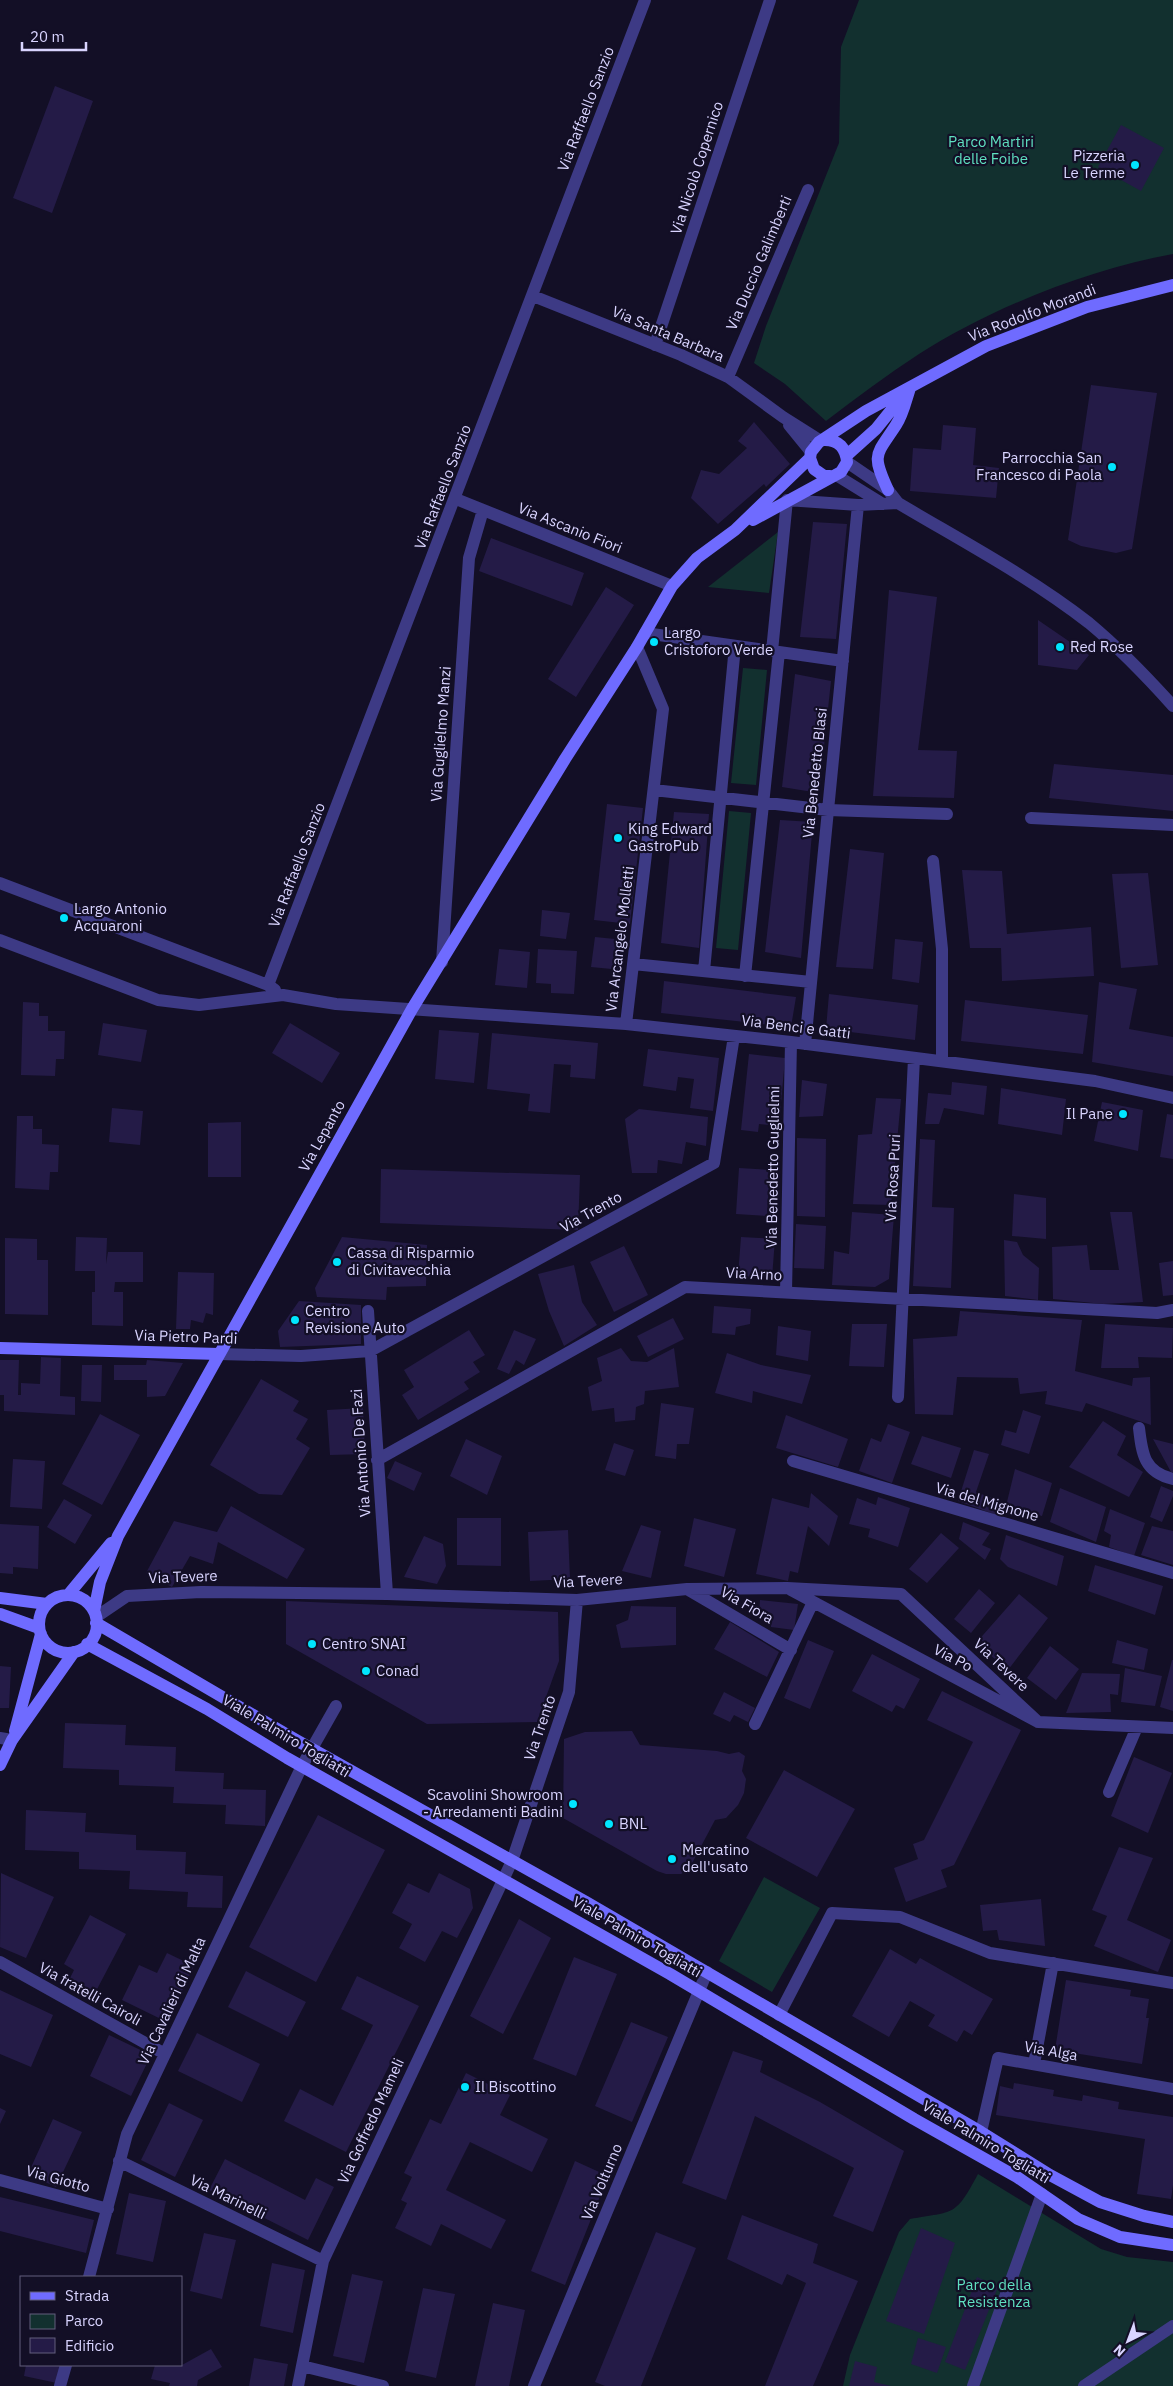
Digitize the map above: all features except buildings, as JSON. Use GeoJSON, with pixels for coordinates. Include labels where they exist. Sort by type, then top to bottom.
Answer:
{"type":"FeatureCollection","features":[{"type":"Feature","properties":{"kind":"street","name":"Via Raffaello Sanzio"},"geometry":{"type":"LineString","coordinates":[[268,985],[534,296],[645,0]]}},
{"type":"Feature","properties":{"kind":"street","name":"Via Nicolò Copernico"},"geometry":{"type":"LineString","coordinates":[[655,345],[770,0]]}},
{"type":"Feature","properties":{"kind":"street","name":"Via Duccio Galimberti"},"geometry":{"type":"LineString","coordinates":[[728,377],[808,190]]}},
{"type":"Feature","properties":{"kind":"street","name":"Via Rodolfo Morandi"},"geometry":{"type":"LineString","coordinates":[[823,441],[866,411],[986,346],[1087,307],[1173,285]]}},
{"type":"Feature","properties":{"kind":"street","name":"Via Santa Barbara"},"geometry":{"type":"LineString","coordinates":[[534,296],[728,377],[783,417]]}},
{"type":"Feature","properties":{"kind":"street"},"geometry":{"type":"LineString","coordinates":[[637,647],[672,586],[697,558],[736,530],[840,472],[847,459],[876,429],[910,388]]}},
{"type":"Feature","properties":{"kind":"street"},"geometry":{"type":"LineString","coordinates":[[888,490],[879,468],[878,456],[881,446],[898,424],[910,388]]}},
{"type":"Feature","properties":{"kind":"street"},"geometry":{"type":"LineString","coordinates":[[783,417],[823,441],[837,442],[842,446],[847,459],[888,490],[898,502],[1037,587],[1089,623],[1143,673],[1173,706]]}},
{"type":"Feature","properties":{"kind":"street"},"geometry":{"type":"LineString","coordinates":[[783,417],[811,455],[814,470],[824,476],[833,476],[883,504]]}},
{"type":"Feature","properties":{"kind":"street"},"geometry":{"type":"LineString","coordinates":[[736,530],[823,441]]}},
{"type":"Feature","properties":{"kind":"street","name":"Via Ascanio Fiori"},"geometry":{"type":"LineString","coordinates":[[456,499],[672,586]]}},
{"type":"Feature","properties":{"kind":"street"},"geometry":{"type":"LineString","coordinates":[[787,500],[858,505],[898,502]]}},
{"type":"Feature","properties":{"kind":"street"},"geometry":{"type":"LineString","coordinates":[[745,976],[764,802],[787,500]]}},
{"type":"Feature","properties":{"kind":"street","name":"Via Benedetto Blasi"},"geometry":{"type":"LineString","coordinates":[[805,1044],[858,505]]}},
{"type":"Feature","properties":{"kind":"street","name":"Via Guglielmo Manzi"},"geometry":{"type":"LineString","coordinates":[[442,962],[469,558],[483,510]]}},
{"type":"Feature","properties":{"kind":"street"},"geometry":{"type":"LineString","coordinates":[[645,633],[843,661]]}},
{"type":"Feature","properties":{"kind":"street"},"geometry":{"type":"LineString","coordinates":[[704,971],[735,646]]}},
{"type":"Feature","properties":{"kind":"street","name":"Via Lepanto"},"geometry":{"type":"LineString","coordinates":[[95,1617],[100,1582],[118,1536],[219,1354],[412,1009],[565,759],[637,647]]}},
{"type":"Feature","properties":{"kind":"street","name":"Via Arcangelo Molletti"},"geometry":{"type":"LineString","coordinates":[[626,1024],[663,709],[637,647]]}},
{"type":"Feature","properties":{"kind":"street"},"geometry":{"type":"LineString","coordinates":[[654,790],[828,810],[947,814]]}},
{"type":"Feature","properties":{"kind":"street"},"geometry":{"type":"LineString","coordinates":[[1032,818],[1173,825]]}},
{"type":"Feature","properties":{"kind":"street"},"geometry":{"type":"LineString","coordinates":[[933,861],[942,948],[942,1061]]}},
{"type":"Feature","properties":{"kind":"street"},"geometry":{"type":"LineString","coordinates":[[0,883],[268,985],[284,995]]}},
{"type":"Feature","properties":{"kind":"street"},"geometry":{"type":"LineString","coordinates":[[0,940],[158,1000],[199,1006],[284,995],[336,1004],[412,1009]]}},
{"type":"Feature","properties":{"kind":"street"},"geometry":{"type":"LineString","coordinates":[[633,964],[811,982]]}},
{"type":"Feature","properties":{"kind":"street","name":"Via Benci e Gatti"},"geometry":{"type":"LineString","coordinates":[[412,1009],[626,1024],[791,1042],[1095,1081],[1173,1098]]}},
{"type":"Feature","properties":{"kind":"street","name":"Via Trento"},"geometry":{"type":"LineString","coordinates":[[370,1351],[714,1162],[734,1036]]}},
{"type":"Feature","properties":{"kind":"street","name":"Via Benedetto Guglielmi"},"geometry":{"type":"LineString","coordinates":[[786,1292],[791,1042]]}},
{"type":"Feature","properties":{"kind":"street","name":"Via Rosa Puri"},"geometry":{"type":"LineString","coordinates":[[898,1397],[914,1058]]}},
{"type":"Feature","properties":{"kind":"street","name":"Via Arno"},"geometry":{"type":"LineString","coordinates":[[378,1460],[685,1287],[1157,1313],[1173,1310]]}},
{"type":"Feature","properties":{"kind":"street","name":"Via Antonio De Fazi"},"geometry":{"type":"LineString","coordinates":[[368,1311],[387,1594]]}},
{"type":"Feature","properties":{"kind":"street","name":"Via Pietro Pardi"},"geometry":{"type":"LineString","coordinates":[[0,1348],[301,1356],[370,1351]]}},
{"type":"Feature","properties":{"kind":"street"},"geometry":{"type":"LineString","coordinates":[[1139,1428],[1142,1455],[1158,1476],[1173,1480]]}},
{"type":"Feature","properties":{"kind":"street","name":"Via del Mignone"},"geometry":{"type":"LineString","coordinates":[[793,1461],[1173,1573]]}},
{"type":"Feature","properties":{"kind":"street","name":"Via Lepanto"},"geometry":{"type":"LineString","coordinates":[[68,1595],[118,1536]]}},
{"type":"Feature","properties":{"kind":"street","name":"Via Tevere"},"geometry":{"type":"LineString","coordinates":[[95,1617],[127,1596],[201,1592],[387,1594],[577,1600],[687,1589],[787,1588],[901,1594],[1038,1722]]}},
{"type":"Feature","properties":{"kind":"street","name":"Via Po"},"geometry":{"type":"LineString","coordinates":[[787,1588],[1038,1722],[1173,1728]]}},
{"type":"Feature","properties":{"kind":"street","name":"Via Fiora"},"geometry":{"type":"LineString","coordinates":[[687,1589],[790,1650]]}},
{"type":"Feature","properties":{"kind":"street"},"geometry":{"type":"LineString","coordinates":[[0,1765],[6,1739],[40,1631],[40,1616],[46,1604],[56,1598],[68,1595],[83,1599],[95,1617],[94,1635],[87,1644],[74,1652],[6,1739]]}},
{"type":"Feature","properties":{"kind":"street"},"geometry":{"type":"LineString","coordinates":[[0,1598],[46,1604]]}},
{"type":"Feature","properties":{"kind":"street","name":"Via Trento"},"geometry":{"type":"LineString","coordinates":[[502,1880],[512,1861],[569,1692],[577,1600]]}},
{"type":"Feature","properties":{"kind":"street"},"geometry":{"type":"LineString","coordinates":[[755,1724],[813,1602]]}},
{"type":"Feature","properties":{"kind":"street"},"geometry":{"type":"LineString","coordinates":[[0,1614],[40,1631],[52,1647],[62,1652],[74,1652]]}},
{"type":"Feature","properties":{"kind":"street","name":"Viale Palmiro Togliatti"},"geometry":{"type":"LineString","coordinates":[[95,1617],[313,1750],[707,1972],[981,2132],[1050,2175],[1100,2202],[1144,2216],[1173,2222]]}},
{"type":"Feature","properties":{"kind":"street","name":"Viale Palmiro Togliatti"},"geometry":{"type":"LineString","coordinates":[[87,1644],[207,1708],[302,1766],[699,1991],[1017,2177],[1078,2219],[1120,2237],[1173,2244]]}},
{"type":"Feature","properties":{"kind":"street","name":"Via Cavalieri di Malta"},"geometry":{"type":"LineString","coordinates":[[89,2276],[127,2134],[302,1766],[313,1750],[336,1706]]}},
{"type":"Feature","properties":{"kind":"street"},"geometry":{"type":"LineString","coordinates":[[1109,1792],[1137,1727]]}},
{"type":"Feature","properties":{"kind":"street","name":"Via Goffredo Mameli"},"geometry":{"type":"LineString","coordinates":[[298,2386],[323,2261],[502,1880]]}},
{"type":"Feature","properties":{"kind":"street"},"geometry":{"type":"LineString","coordinates":[[779,2015],[832,1913],[900,1917],[990,1953],[1173,1983]]}},
{"type":"Feature","properties":{"kind":"street","name":"Via fratelli Cairoli"},"geometry":{"type":"LineString","coordinates":[[0,1962],[165,2054]]}},
{"type":"Feature","properties":{"kind":"street"},"geometry":{"type":"LineString","coordinates":[[1034,2064],[1053,1963]]}},
{"type":"Feature","properties":{"kind":"street","name":"Via Volturno"},"geometry":{"type":"LineString","coordinates":[[534,2386],[707,1972]]}},
{"type":"Feature","properties":{"kind":"street","name":"Via Alga"},"geometry":{"type":"LineString","coordinates":[[981,2132],[998,2058],[1173,2089]]}},
{"type":"Feature","properties":{"kind":"street","name":"Via Marinelli"},"geometry":{"type":"LineString","coordinates":[[119,2161],[323,2261]]}},
{"type":"Feature","properties":{"kind":"street","name":"Via Giotto"},"geometry":{"type":"LineString","coordinates":[[0,2180],[108,2209]]}},
{"type":"Feature","properties":{"kind":"street"},"geometry":{"type":"LineString","coordinates":[[973,2386],[1042,2194]]}},
{"type":"Feature","properties":{"kind":"street"},"geometry":{"type":"LineString","coordinates":[[1084,2386],[1173,2326]]}},
{"type":"Feature","properties":{"kind":"street"},"geometry":{"type":"LineString","coordinates":[[60,2386],[66,2366]]}},
{"type":"Feature","properties":{"kind":"street"},"geometry":{"type":"LineString","coordinates":[[302,2366],[383,2386]]}},
{"type":"Feature","properties":{"kind":"green space","name":"Parco Martiri delle Foibe"},"geometry":{"type":"Polygon","coordinates":[[[859,0],[1173,0],[1173,254],[1108,269],[1075,280],[1042,292],[977,321],[919,354],[826,421],[785,384],[754,363],[766,326],[839,143],[841,47],[859,0]]]}},
{"type":"Feature","properties":{"kind":"green space"},"geometry":{"type":"Polygon","coordinates":[[[778,532],[769,593],[708,587],[778,532]]]}},
{"type":"Feature","properties":{"kind":"green space"},"geometry":{"type":"Polygon","coordinates":[[[743,668],[767,670],[756,785],[731,783],[743,668]]]}},
{"type":"Feature","properties":{"kind":"green space"},"geometry":{"type":"Polygon","coordinates":[[[729,811],[751,813],[738,950],[716,948],[729,811]]]}},
{"type":"Feature","properties":{"kind":"green space"},"geometry":{"type":"Polygon","coordinates":[[[764,1877],[820,1908],[772,1992],[719,1961],[764,1877]]]}},
{"type":"Feature","properties":{"kind":"green space","name":"Parco della Resistenza"},"geometry":{"type":"Polygon","coordinates":[[[978,2174],[1101,2249],[1127,2257],[1173,2262],[1173,2386],[843,2386],[850,2355],[899,2232],[910,2219],[936,2215],[952,2210],[964,2198],[978,2174]]]}},
{"type":"Feature","properties":{"kind":"place","name":"Pizzeria Le Terme"},"geometry":{"type":"Point","coordinates":[1135,165]}},
{"type":"Feature","properties":{"kind":"place","name":"Parrocchia San Francesco di Paola"},"geometry":{"type":"Point","coordinates":[1112,467]}},
{"type":"Feature","properties":{"kind":"place","name":"Largo Cristoforo Verde"},"geometry":{"type":"Point","coordinates":[654,642]}},
{"type":"Feature","properties":{"kind":"place","name":"Red Rose"},"geometry":{"type":"Point","coordinates":[1060,647]}},
{"type":"Feature","properties":{"kind":"place","name":"King Edward GastroPub"},"geometry":{"type":"Point","coordinates":[618,838]}},
{"type":"Feature","properties":{"kind":"place","name":"Largo Antonio Acquaroni"},"geometry":{"type":"Point","coordinates":[64,918]}},
{"type":"Feature","properties":{"kind":"place","name":"Il Pane"},"geometry":{"type":"Point","coordinates":[1123,1114]}},
{"type":"Feature","properties":{"kind":"place","name":"Cassa di Risparmio di Civitavecchia"},"geometry":{"type":"Point","coordinates":[337,1262]}},
{"type":"Feature","properties":{"kind":"place","name":"Centro Revisione Auto"},"geometry":{"type":"Point","coordinates":[295,1320]}},
{"type":"Feature","properties":{"kind":"place","name":"Centro SNAI"},"geometry":{"type":"Point","coordinates":[312,1644]}},
{"type":"Feature","properties":{"kind":"place","name":"Conad"},"geometry":{"type":"Point","coordinates":[366,1671]}},
{"type":"Feature","properties":{"kind":"place","name":"Scavolini Showroom - Arredamenti Badini"},"geometry":{"type":"Point","coordinates":[573,1804]}},
{"type":"Feature","properties":{"kind":"place","name":"BNL"},"geometry":{"type":"Point","coordinates":[609,1824]}},
{"type":"Feature","properties":{"kind":"place","name":"Mercatino dell'usato"},"geometry":{"type":"Point","coordinates":[672,1859]}},
{"type":"Feature","properties":{"kind":"place","name":"Il Biscottino"},"geometry":{"type":"Point","coordinates":[465,2087]}}]}
